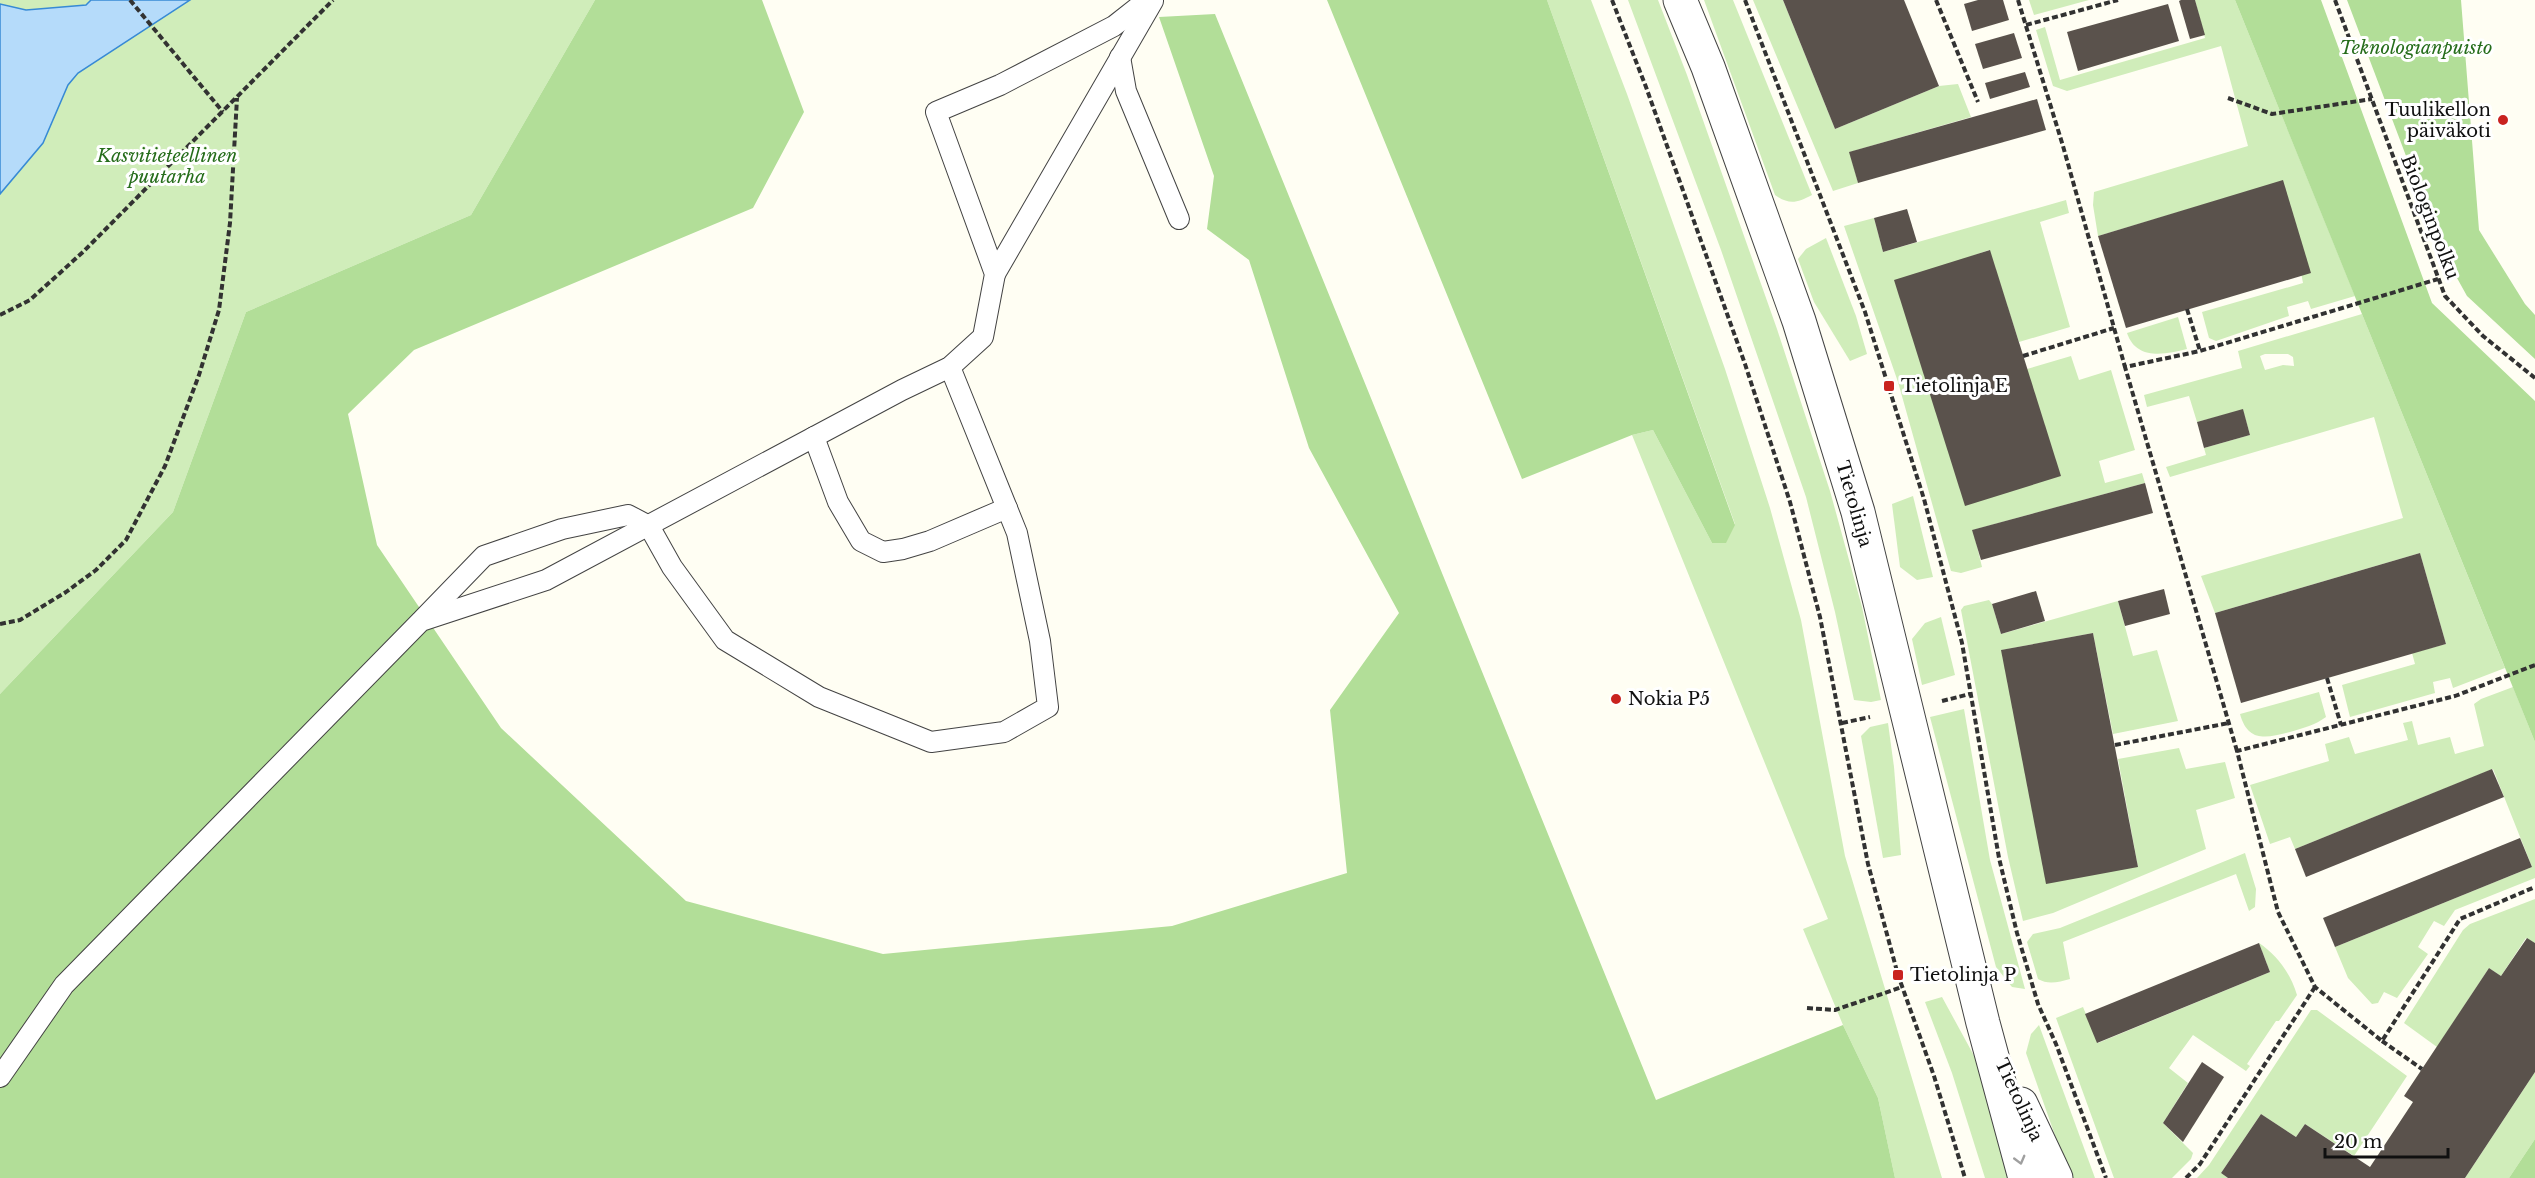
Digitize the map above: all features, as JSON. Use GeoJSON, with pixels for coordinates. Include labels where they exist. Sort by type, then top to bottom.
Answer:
{"type":"FeatureCollection","features":[{"type":"Feature","properties":{"kind":"street","name":"Tietolinja"},"geometry":{"type":"LineString","coordinates":[[1680,0],[1708,67],[1799,321],[1858,512],[1983,1023],[2025,1178]]}},
{"type":"Feature","properties":{"kind":"street","name":"Tietolinja"},"geometry":{"type":"LineString","coordinates":[[1983,1023],[2056,1178]]}},
{"type":"Feature","properties":{"kind":"lane"},"geometry":{"type":"LineString","coordinates":[[995,274],[936,112],[1000,85],[1114,26],[1147,0]]}},
{"type":"Feature","properties":{"kind":"lane"},"geometry":{"type":"LineString","coordinates":[[422,621],[546,580],[950,367],[983,337],[995,274],[1154,0]]}},
{"type":"Feature","properties":{"kind":"lane"},"geometry":{"type":"LineString","coordinates":[[1120,57],[1126,91],[1179,219]]}},
{"type":"Feature","properties":{"kind":"lane"},"geometry":{"type":"LineString","coordinates":[[0,1077],[64,985],[484,556],[562,530],[628,515],[649,526],[672,567],[725,640],[819,697],[931,742],[1004,732],[1048,707],[1040,641],[1017,533],[950,367]]}},
{"type":"Feature","properties":{"kind":"lane"},"geometry":{"type":"LineString","coordinates":[[814,437],[838,502],[861,541],[883,552],[930,541],[1007,508]]}},
{"type":"Feature","properties":{"kind":"path"},"geometry":{"type":"LineString","coordinates":[[130,0],[223,112]]}},
{"type":"Feature","properties":{"kind":"path"},"geometry":{"type":"LineString","coordinates":[[0,315],[30,300],[82,252],[333,0]]}},
{"type":"Feature","properties":{"kind":"path"},"geometry":{"type":"LineString","coordinates":[[1612,0],[1646,87],[1745,364],[1790,502],[1820,617],[1868,864],[1902,987],[1934,1076],[1965,1178]]}},
{"type":"Feature","properties":{"kind":"path"},"geometry":{"type":"LineString","coordinates":[[1744,0],[1865,312],[1924,499],[1962,643],[1999,858],[2017,933],[2038,1004],[2056,1044],[2106,1178]]}},
{"type":"Feature","properties":{"kind":"path"},"geometry":{"type":"LineString","coordinates":[[1936,0],[1978,102]]}},
{"type":"Feature","properties":{"kind":"path"},"geometry":{"type":"LineString","coordinates":[[2018,0],[2063,146],[2237,751],[2278,912],[2315,987],[2382,1041],[2422,1069]]}},
{"type":"Feature","properties":{"kind":"path"},"geometry":{"type":"LineString","coordinates":[[2026,25],[2118,0]]}},
{"type":"Feature","properties":{"kind":"path","name":"Biologinpolku"},"geometry":{"type":"LineString","coordinates":[[2335,0],[2445,296],[2483,336],[2535,378]]}},
{"type":"Feature","properties":{"kind":"path"},"geometry":{"type":"LineString","coordinates":[[0,624],[20,620],[66,592],[96,570],[126,540],[165,466],[199,375],[219,310],[230,223],[237,98]]}},
{"type":"Feature","properties":{"kind":"path"},"geometry":{"type":"LineString","coordinates":[[2228,98],[2272,114],[2372,99]]}},
{"type":"Feature","properties":{"kind":"path"},"geometry":{"type":"LineString","coordinates":[[2125,367],[2200,351],[2438,279]]}},
{"type":"Feature","properties":{"kind":"path"},"geometry":{"type":"LineString","coordinates":[[2187,309],[2200,351]]}},
{"type":"Feature","properties":{"kind":"path"},"geometry":{"type":"LineString","coordinates":[[2023,356],[2114,328]]}},
{"type":"Feature","properties":{"kind":"path"},"geometry":{"type":"LineString","coordinates":[[2237,751],[2455,696],[2535,665]]}},
{"type":"Feature","properties":{"kind":"path"},"geometry":{"type":"LineString","coordinates":[[2327,678],[2341,725]]}},
{"type":"Feature","properties":{"kind":"path"},"geometry":{"type":"LineString","coordinates":[[2115,745],[2229,723]]}},
{"type":"Feature","properties":{"kind":"path"},"geometry":{"type":"LineString","coordinates":[[2382,1041],[2460,919],[2535,887]]}},
{"type":"Feature","properties":{"kind":"path"},"geometry":{"type":"LineString","coordinates":[[1807,1008],[1835,1010],[1902,987]]}},
{"type":"Feature","properties":{"kind":"path"},"geometry":{"type":"LineString","coordinates":[[2186,1178],[2200,1164],[2315,987]]}},
{"type":"Feature","properties":{"kind":"green space","name":"Kasvitieteellinen puutarha"},"geometry":{"type":"Polygon","coordinates":[[[0,0],[595,0],[471,215],[246,312],[173,512],[0,694],[0,0]]]}},
{"type":"Feature","properties":{"kind":"green space"},"geometry":{"type":"Polygon","coordinates":[[[595,0],[762,0],[804,112],[753,208],[414,350],[348,414],[377,545],[501,728],[686,901],[883,954],[1172,926],[1347,873],[1330,710],[1399,613],[1309,448],[1249,260],[1207,229],[1214,176],[1159,17],[1215,14],[1656,1100],[1843,1025],[1878,1098],[1895,1178],[0,1178],[0,694],[173,512],[246,312],[471,215],[595,0]]]}},
{"type":"Feature","properties":{"kind":"green space"},"geometry":{"type":"Polygon","coordinates":[[[1327,0],[1547,0],[1735,525],[1726,543],[1712,543],[1653,430],[1632,435],[1522,479],[1327,0]]]}},
{"type":"Feature","properties":{"kind":"green space"},"geometry":{"type":"Polygon","coordinates":[[[1547,0],[1591,0],[1725,369],[1770,508],[1801,620],[1845,856],[1942,1178],[1895,1178],[1878,1098],[1843,1025],[1803,929],[1828,919],[1632,435],[1653,430],[1712,543],[1735,524],[1547,0]]]}},
{"type":"Feature","properties":{"kind":"green space"},"geometry":{"type":"Polygon","coordinates":[[[1628,0],[1658,0],[1687,75],[1777,329],[1830,491],[1862,607],[1881,700],[1871,702],[1854,700],[1806,497],[1721,250],[1628,0]]]}},
{"type":"Feature","properties":{"kind":"green space"},"geometry":{"type":"Polygon","coordinates":[[[1704,0],[1733,0],[1812,195],[1793,202],[1775,195],[1704,0]]]}},
{"type":"Feature","properties":{"kind":"green space"},"geometry":{"type":"Polygon","coordinates":[[[1753,0],[1783,0],[1835,129],[1939,86],[1958,84],[1971,117],[1850,152],[1858,183],[1833,191],[1753,0]]]}},
{"type":"Feature","properties":{"kind":"green space"},"geometry":{"type":"Polygon","coordinates":[[[2029,0],[2089,0],[2034,15],[2029,0]]]}},
{"type":"Feature","properties":{"kind":"green space"},"geometry":{"type":"Polygon","coordinates":[[[2195,0],[2235,0],[2355,296],[2311,309],[2308,301],[2287,307],[2289,316],[2216,341],[2209,338],[2202,312],[2303,283],[2283,181],[2098,236],[2093,205],[2094,192],[2248,146],[2221,46],[2067,91],[2053,86],[2036,30],[2045,27],[2060,80],[2205,38],[2195,0]]]}},
{"type":"Feature","properties":{"kind":"green space"},"geometry":{"type":"Polygon","coordinates":[[[2235,0],[2321,0],[2432,303],[2535,401],[2535,742],[2235,0]]]}},
{"type":"Feature","properties":{"kind":"green space","name":"Teknologianpuisto"},"geometry":{"type":"Polygon","coordinates":[[[2347,0],[2461,0],[2479,230],[2525,304],[2535,315],[2535,359],[2467,296],[2442,251],[2347,0]]]}},
{"type":"Feature","properties":{"kind":"green space"},"geometry":{"type":"Polygon","coordinates":[[[2066,200],[2069,213],[2040,222],[2070,327],[2019,342],[1989,250],[1896,283],[2027,369],[2071,356],[2079,380],[2111,370],[2135,450],[2099,461],[2105,483],[2142,473],[2145,483],[1973,530],[1982,567],[1961,573],[1951,571],[1898,382],[1844,226],[1874,218],[1883,252],[2066,200]]]}},
{"type":"Feature","properties":{"kind":"green space"},"geometry":{"type":"Polygon","coordinates":[[[1826,238],[1856,316],[1867,354],[1850,361],[1814,302],[1798,259],[1806,249],[1826,238]]]}},
{"type":"Feature","properties":{"kind":"green space"},"geometry":{"type":"Polygon","coordinates":[[[2362,314],[2505,668],[2453,688],[2450,678],[2433,682],[2435,693],[2350,717],[2342,685],[2415,664],[2412,653],[2446,644],[2420,553],[2215,613],[2201,576],[2403,518],[2374,417],[2170,477],[2166,467],[2206,455],[2204,448],[2250,435],[2243,410],[2197,422],[2189,396],[2147,407],[2144,395],[2242,368],[2238,351],[2362,314]],[[2288,354],[2260,356],[2265,370],[2283,365],[2294,366],[2293,357],[2288,354]]]}},
{"type":"Feature","properties":{"kind":"green space"},"geometry":{"type":"Polygon","coordinates":[[[2178,317],[2187,349],[2160,354],[2144,352],[2131,342],[2127,333],[2178,317]]]}},
{"type":"Feature","properties":{"kind":"green space"},"geometry":{"type":"Polygon","coordinates":[[[1913,496],[1933,577],[1917,580],[1900,567],[1892,504],[1913,496]]]}},
{"type":"Feature","properties":{"kind":"green space"},"geometry":{"type":"Polygon","coordinates":[[[1989,600],[2001,634],[2118,601],[2133,656],[2157,650],[2178,721],[2113,734],[2093,633],[2002,650],[2138,867],[2118,759],[2179,748],[2186,769],[2225,762],[2235,798],[2196,810],[2206,849],[2053,913],[2023,921],[2008,857],[1961,610],[1964,606],[1989,600]]]}},
{"type":"Feature","properties":{"kind":"green space"},"geometry":{"type":"Polygon","coordinates":[[[1941,617],[1955,675],[1922,685],[1912,639],[1925,623],[1941,617]]]}},
{"type":"Feature","properties":{"kind":"green space"},"geometry":{"type":"Polygon","coordinates":[[[2513,687],[2535,742],[2535,878],[2455,910],[2444,926],[2434,921],[2418,947],[2428,954],[2397,998],[2384,992],[2378,1003],[2372,1004],[2348,978],[2335,947],[2532,867],[2493,769],[2295,849],[2290,837],[2270,844],[2250,785],[2329,761],[2325,744],[2349,737],[2355,754],[2408,740],[2403,723],[2412,721],[2418,745],[2450,737],[2455,754],[2484,746],[2474,704],[2513,687]]]}},
{"type":"Feature","properties":{"kind":"green space"},"geometry":{"type":"Polygon","coordinates":[[[2319,692],[2326,717],[2290,732],[2266,737],[2253,734],[2248,730],[2240,714],[2319,692]]]}},
{"type":"Feature","properties":{"kind":"green space"},"geometry":{"type":"Polygon","coordinates":[[[1964,709],[1990,860],[2025,989],[2012,987],[1996,967],[1930,717],[1964,709]]]}},
{"type":"Feature","properties":{"kind":"green space"},"geometry":{"type":"Polygon","coordinates":[[[1888,723],[1901,855],[1883,858],[1861,736],[1870,727],[1888,723]]]}},
{"type":"Feature","properties":{"kind":"green space"},"geometry":{"type":"Polygon","coordinates":[[[2245,853],[2256,889],[2255,907],[2249,911],[2236,874],[2063,942],[2070,979],[2050,982],[2038,979],[2027,942],[2033,934],[2060,928],[2245,853]]]}},
{"type":"Feature","properties":{"kind":"green space"},"geometry":{"type":"Polygon","coordinates":[[[2535,899],[2535,943],[2526,938],[2501,976],[2489,968],[2437,1047],[2404,1023],[2463,930],[2470,924],[2535,899]]]}},
{"type":"Feature","properties":{"kind":"green space"},"geometry":{"type":"Polygon","coordinates":[[[2259,943],[2272,953],[2282,966],[2297,995],[2247,1064],[2250,1066],[2246,1071],[2193,1035],[2169,1068],[2188,1083],[2163,1123],[2193,1153],[2191,1159],[2172,1178],[2114,1178],[2056,1018],[2083,1007],[2098,1043],[2270,972],[2259,943]]]}},
{"type":"Feature","properties":{"kind":"green space"},"geometry":{"type":"Polygon","coordinates":[[[1942,997],[1978,1063],[2010,1178],[1985,1178],[1952,1073],[1925,1002],[1942,997]]]}},
{"type":"Feature","properties":{"kind":"green space"},"geometry":{"type":"Polygon","coordinates":[[[2311,1010],[2317,1010],[2407,1076],[2354,1156],[2305,1124],[2296,1137],[2261,1114],[2221,1173],[2228,1178],[2197,1178],[2209,1165],[2311,1010]]]}},
{"type":"Feature","properties":{"kind":"green space"},"geometry":{"type":"Polygon","coordinates":[[[2039,1025],[2095,1178],[2070,1178],[2026,1053],[2031,1034],[2039,1025]]]}},
{"type":"Feature","properties":{"kind":"green space"},"geometry":{"type":"Polygon","coordinates":[[[2535,1072],[2535,1139],[2509,1178],[2465,1178],[2535,1072]]]}},
{"type":"Feature","properties":{"kind":"green space"},"geometry":{"type":"Polygon","coordinates":[[[2535,1139],[2535,1178],[2509,1178],[2535,1139]]]}},
{"type":"Feature","properties":{"kind":"water"},"geometry":{"type":"Polygon","coordinates":[[[91,0],[190,0],[78,73],[68,85],[43,143],[0,194],[0,4],[26,10],[86,5],[91,0]]]}},
{"type":"Feature","properties":{"kind":"building"},"geometry":{"type":"Polygon","coordinates":[[[1783,0],[1904,0],[1939,86],[1835,129],[1783,0]]]}},
{"type":"Feature","properties":{"kind":"building"},"geometry":{"type":"Polygon","coordinates":[[[1978,0],[2003,0],[2009,20],[1972,31],[1964,4],[1978,0]]]}},
{"type":"Feature","properties":{"kind":"building"},"geometry":{"type":"Polygon","coordinates":[[[2195,0],[2205,35],[2190,39],[2179,1],[2195,0]]]}},
{"type":"Feature","properties":{"kind":"building"},"geometry":{"type":"Polygon","coordinates":[[[2168,4],[2179,41],[2078,71],[2067,32],[2168,4]]]}},
{"type":"Feature","properties":{"kind":"building"},"geometry":{"type":"Polygon","coordinates":[[[2014,33],[2022,58],[1983,69],[1975,44],[2014,33]]]}},
{"type":"Feature","properties":{"kind":"building"},"geometry":{"type":"Polygon","coordinates":[[[2025,72],[2030,87],[1990,99],[1985,83],[2025,72]]]}},
{"type":"Feature","properties":{"kind":"building"},"geometry":{"type":"Polygon","coordinates":[[[2037,99],[2046,130],[1858,183],[1849,152],[2037,99]]]}},
{"type":"Feature","properties":{"kind":"building"},"geometry":{"type":"Polygon","coordinates":[[[2283,180],[2311,273],[2126,328],[2098,236],[2283,180]]]}},
{"type":"Feature","properties":{"kind":"building"},"geometry":{"type":"Polygon","coordinates":[[[1907,209],[1917,242],[1883,252],[1874,218],[1907,209]]]}},
{"type":"Feature","properties":{"kind":"building"},"geometry":{"type":"Polygon","coordinates":[[[1990,250],[2061,476],[1965,506],[1894,280],[1990,250]]]}},
{"type":"Feature","properties":{"kind":"building"},"geometry":{"type":"Polygon","coordinates":[[[2243,409],[2250,435],[2204,448],[2197,422],[2243,409]]]}},
{"type":"Feature","properties":{"kind":"building"},"geometry":{"type":"Polygon","coordinates":[[[2145,483],[2153,513],[1981,560],[1972,530],[2145,483]]]}},
{"type":"Feature","properties":{"kind":"building"},"geometry":{"type":"Polygon","coordinates":[[[2420,553],[2446,644],[2241,703],[2215,613],[2420,553]]]}},
{"type":"Feature","properties":{"kind":"building"},"geometry":{"type":"Polygon","coordinates":[[[2164,589],[2170,614],[2125,626],[2118,601],[2164,589]]]}},
{"type":"Feature","properties":{"kind":"building"},"geometry":{"type":"Polygon","coordinates":[[[2036,591],[2045,621],[2001,634],[1992,604],[2036,591]]]}},
{"type":"Feature","properties":{"kind":"building"},"geometry":{"type":"Polygon","coordinates":[[[2093,633],[2138,867],[2046,884],[2001,650],[2093,633]]]}},
{"type":"Feature","properties":{"kind":"building"},"geometry":{"type":"Polygon","coordinates":[[[2492,769],[2504,797],[2306,877],[2295,849],[2492,769]]]}},
{"type":"Feature","properties":{"kind":"building"},"geometry":{"type":"Polygon","coordinates":[[[2520,838],[2532,867],[2335,947],[2323,918],[2520,838]]]}},
{"type":"Feature","properties":{"kind":"building"},"geometry":{"type":"Polygon","coordinates":[[[2527,938],[2535,943],[2535,1072],[2465,1178],[2228,1178],[2221,1173],[2261,1114],[2296,1137],[2305,1124],[2370,1167],[2413,1102],[2404,1096],[2489,968],[2501,976],[2527,938]]]}},
{"type":"Feature","properties":{"kind":"building"},"geometry":{"type":"Polygon","coordinates":[[[2259,943],[2270,972],[2097,1043],[2085,1014],[2259,943]]]}},
{"type":"Feature","properties":{"kind":"building"},"geometry":{"type":"Polygon","coordinates":[[[2202,1062],[2224,1077],[2183,1142],[2163,1123],[2202,1062]]]}},
{"type":"Feature","properties":{"kind":"place","name":"Tuulikellon päiväkoti"},"geometry":{"type":"Point","coordinates":[2503,120]}},
{"type":"Feature","properties":{"kind":"place","name":"Tietolinja E"},"geometry":{"type":"Point","coordinates":[1889,386]}},
{"type":"Feature","properties":{"kind":"place","name":"Nokia P5"},"geometry":{"type":"Point","coordinates":[1616,699]}},
{"type":"Feature","properties":{"kind":"place","name":"Tietolinja P"},"geometry":{"type":"Point","coordinates":[1898,975]}}]}
